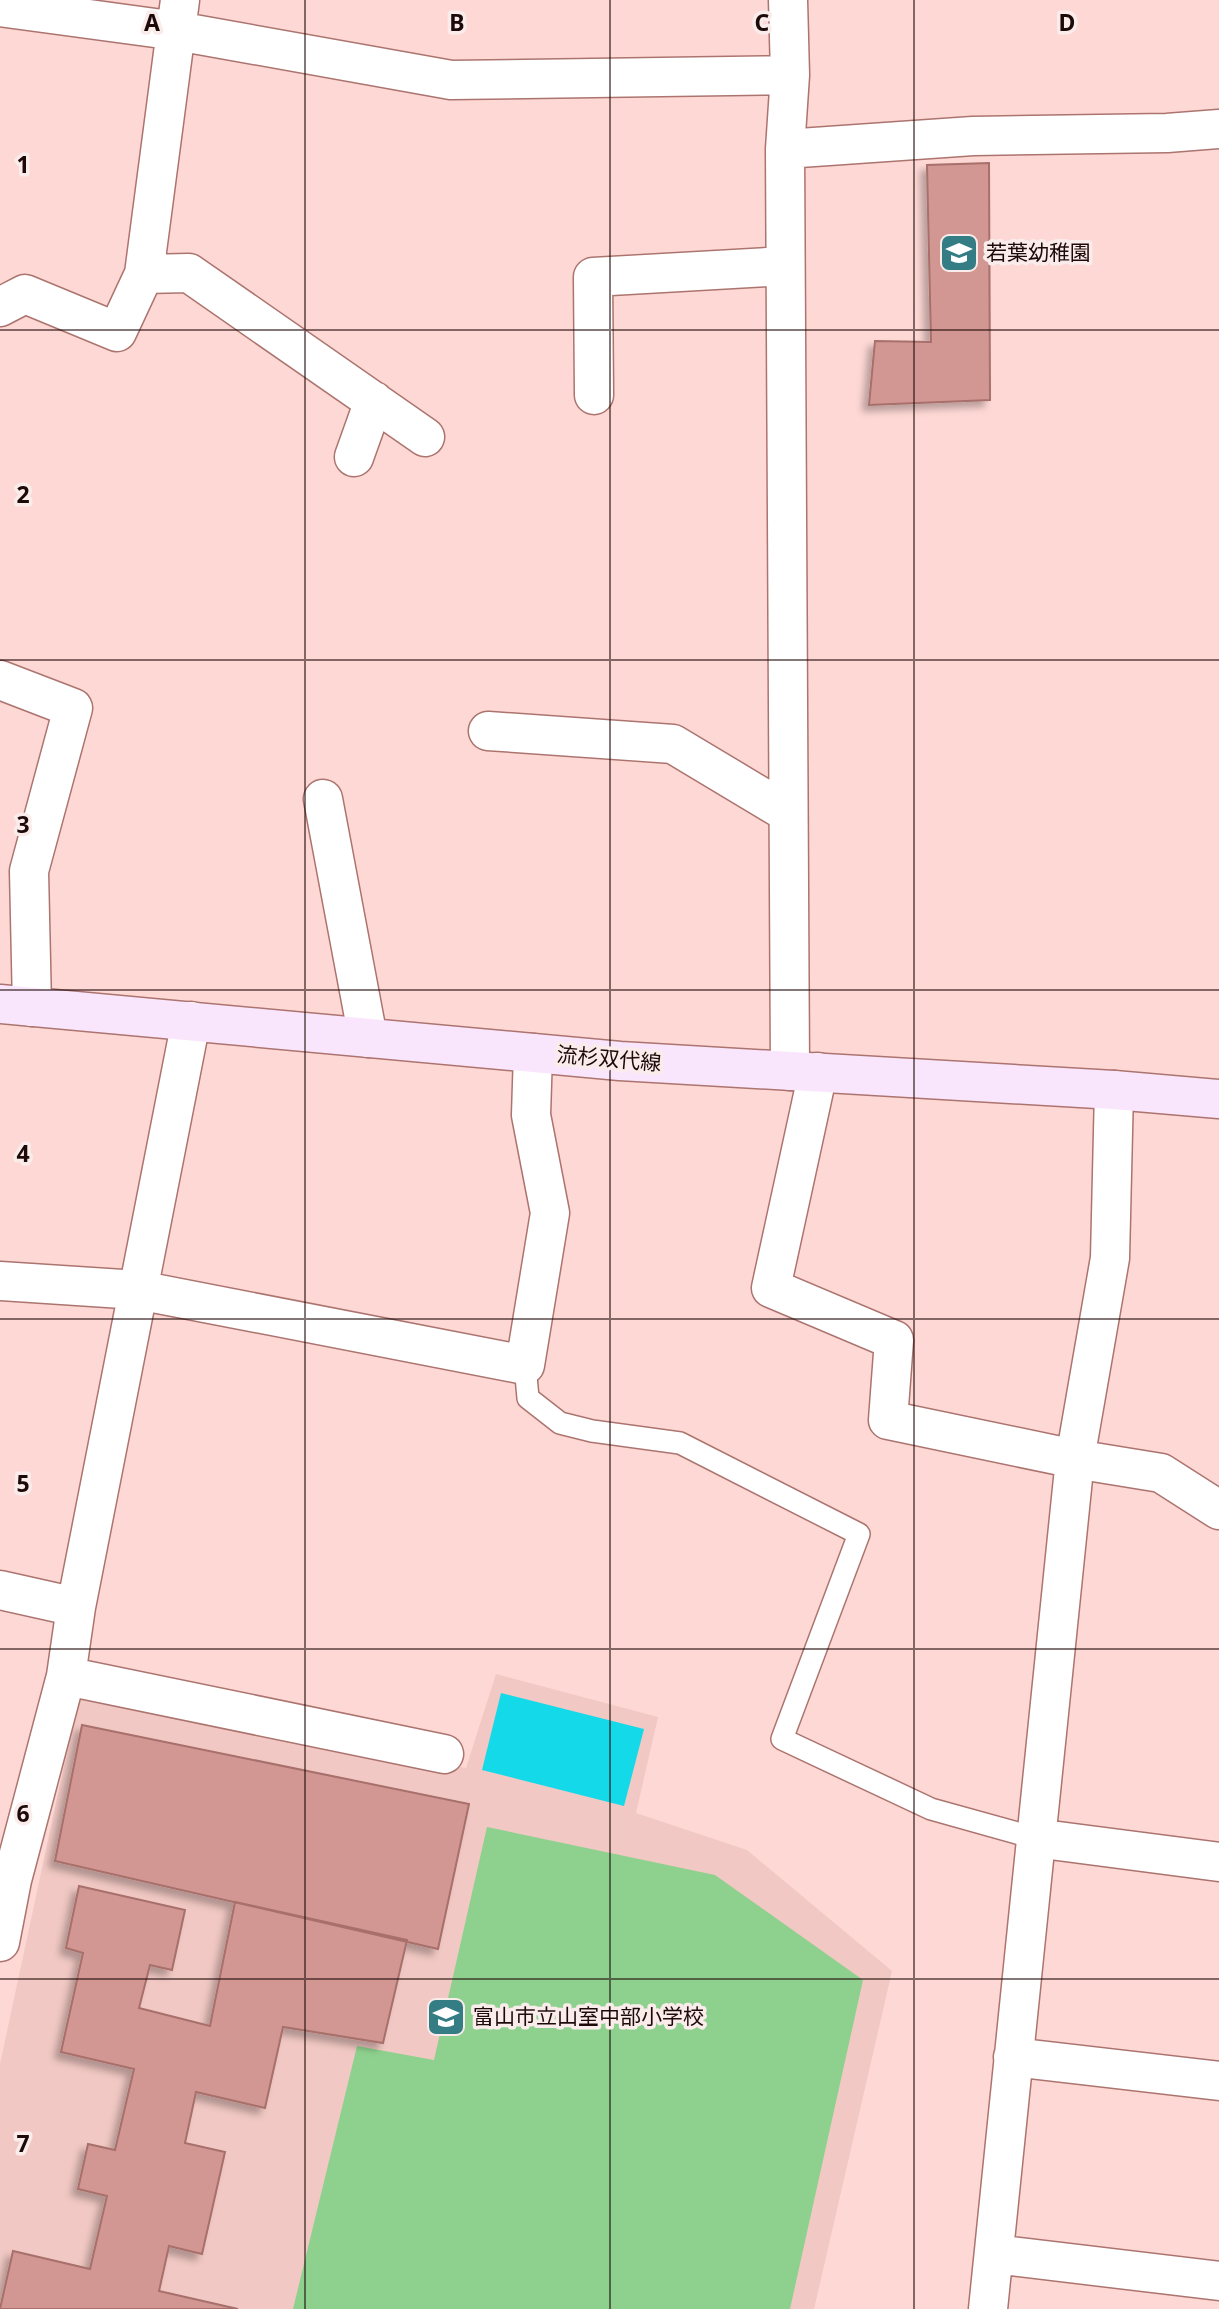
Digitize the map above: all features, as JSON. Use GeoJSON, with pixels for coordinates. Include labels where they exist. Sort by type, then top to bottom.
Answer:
{"type":"FeatureCollection","features":[{"type":"Feature","properties":{"kind":"main road","name":"流杉双代線"},"geometry":{"type":"LineString","coordinates":[[16,1005],[620,1061],[1114,1090],[1219,1099]]}},
{"type":"Feature","properties":{"kind":"street"},"geometry":{"type":"LineString","coordinates":[[788,0],[790,75],[785,149],[788,813],[804,1072],[771,1288],[894,1340],[888,1420],[1161,1474],[1219,1510]]}},
{"type":"Feature","properties":{"kind":"street"},"geometry":{"type":"LineString","coordinates":[[0,7],[178,15],[451,80],[790,75]]}},
{"type":"Feature","properties":{"kind":"street"},"geometry":{"type":"LineString","coordinates":[[0,307],[25,294],[117,332],[144,274],[169,67],[178,15]]}},
{"type":"Feature","properties":{"kind":"street"},"geometry":{"type":"LineString","coordinates":[[785,149],[973,136],[1167,133],[1219,129]]}},
{"type":"Feature","properties":{"kind":"street"},"geometry":{"type":"LineString","coordinates":[[594,395],[593,277],[785,265]]}},
{"type":"Feature","properties":{"kind":"street"},"geometry":{"type":"LineString","coordinates":[[144,274],[189,273],[425,437]]}},
{"type":"Feature","properties":{"kind":"street"},"geometry":{"type":"LineString","coordinates":[[354,457],[374,401]]}},
{"type":"Feature","properties":{"kind":"street"},"geometry":{"type":"LineString","coordinates":[[0,680],[74,708],[29,871],[16,1005]]}},
{"type":"Feature","properties":{"kind":"street"},"geometry":{"type":"LineString","coordinates":[[488,731],[673,744],[788,813]]}},
{"type":"Feature","properties":{"kind":"street"},"geometry":{"type":"LineString","coordinates":[[323,799],[368,1038]]}},
{"type":"Feature","properties":{"kind":"street"},"geometry":{"type":"LineString","coordinates":[[0,1942],[6,1879],[66,1676],[76,1607],[191,1021]]}},
{"type":"Feature","properties":{"kind":"street"},"geometry":{"type":"LineString","coordinates":[[0,1280],[138,1290],[525,1365],[550,1213],[531,1115],[533,1053]]}},
{"type":"Feature","properties":{"kind":"street"},"geometry":{"type":"LineString","coordinates":[[988,2309],[1075,1459],[1110,1258],[1114,1090]]}},
{"type":"Feature","properties":{"kind":"street"},"geometry":{"type":"LineString","coordinates":[[0,1590],[76,1607]]}},
{"type":"Feature","properties":{"kind":"street"},"geometry":{"type":"LineString","coordinates":[[66,1676],[444,1754]]}},
{"type":"Feature","properties":{"kind":"street"},"geometry":{"type":"LineString","coordinates":[[1035,1838],[1219,1862]]}},
{"type":"Feature","properties":{"kind":"street"},"geometry":{"type":"LineString","coordinates":[[1013,2057],[1219,2081]]}},
{"type":"Feature","properties":{"kind":"street"},"geometry":{"type":"LineString","coordinates":[[994,2254],[1219,2281]]}},
{"type":"Feature","properties":{"kind":"lane"},"geometry":{"type":"LineString","coordinates":[[525,1365],[528,1398],[560,1423],[592,1431],[680,1443],[859,1534],[782,1739],[931,1809],[1035,1838]]}},
{"type":"Feature","properties":{"kind":"shaded area","name":"富山市立山室中部小学校"},"geometry":{"type":"Polygon","coordinates":[[[496,1674],[658,1717],[636,1813],[747,1850],[892,1971],[814,2309],[0,2309],[0,2064],[80,1691],[466,1768],[496,1674]]]}},
{"type":"Feature","properties":{"kind":"green space"},"geometry":{"type":"Polygon","coordinates":[[[487,1827],[715,1875],[863,1980],[790,2309],[293,2309],[357,2046],[434,2060],[487,1827]]]}},
{"type":"Feature","properties":{"kind":"water"},"geometry":{"type":"Polygon","coordinates":[[[501,1693],[644,1729],[624,1806],[482,1770],[501,1693]]]}},
{"type":"Feature","properties":{"kind":"building","name":"若葉幼稚園"},"geometry":{"type":"Polygon","coordinates":[[[989,163],[990,400],[869,405],[875,341],[931,342],[927,165],[989,163]]]}},
{"type":"Feature","properties":{"kind":"building"},"geometry":{"type":"Polygon","coordinates":[[[82,1725],[469,1804],[438,1949],[55,1861],[82,1725]]]}},
{"type":"Feature","properties":{"kind":"building"},"geometry":{"type":"Polygon","coordinates":[[[79,1886],[185,1910],[172,1970],[150,1965],[139,2008],[210,2026],[235,1902],[407,1940],[383,2043],[283,2027],[265,2108],[196,2092],[185,2143],[225,2152],[202,2254],[169,2246],[159,2291],[238,2309],[0,2309],[13,2251],[90,2269],[107,2196],[78,2189],[88,2144],[115,2150],[134,2069],[61,2052],[83,1953],[66,1948],[79,1886]]]}},
{"type":"Feature","properties":{"kind":"place","name":"若葉幼稚園"},"geometry":{"type":"Point","coordinates":[959,253]}},
{"type":"Feature","properties":{"kind":"place","name":"富山市立山室中部小学校"},"geometry":{"type":"Point","coordinates":[446,2017]}}]}
